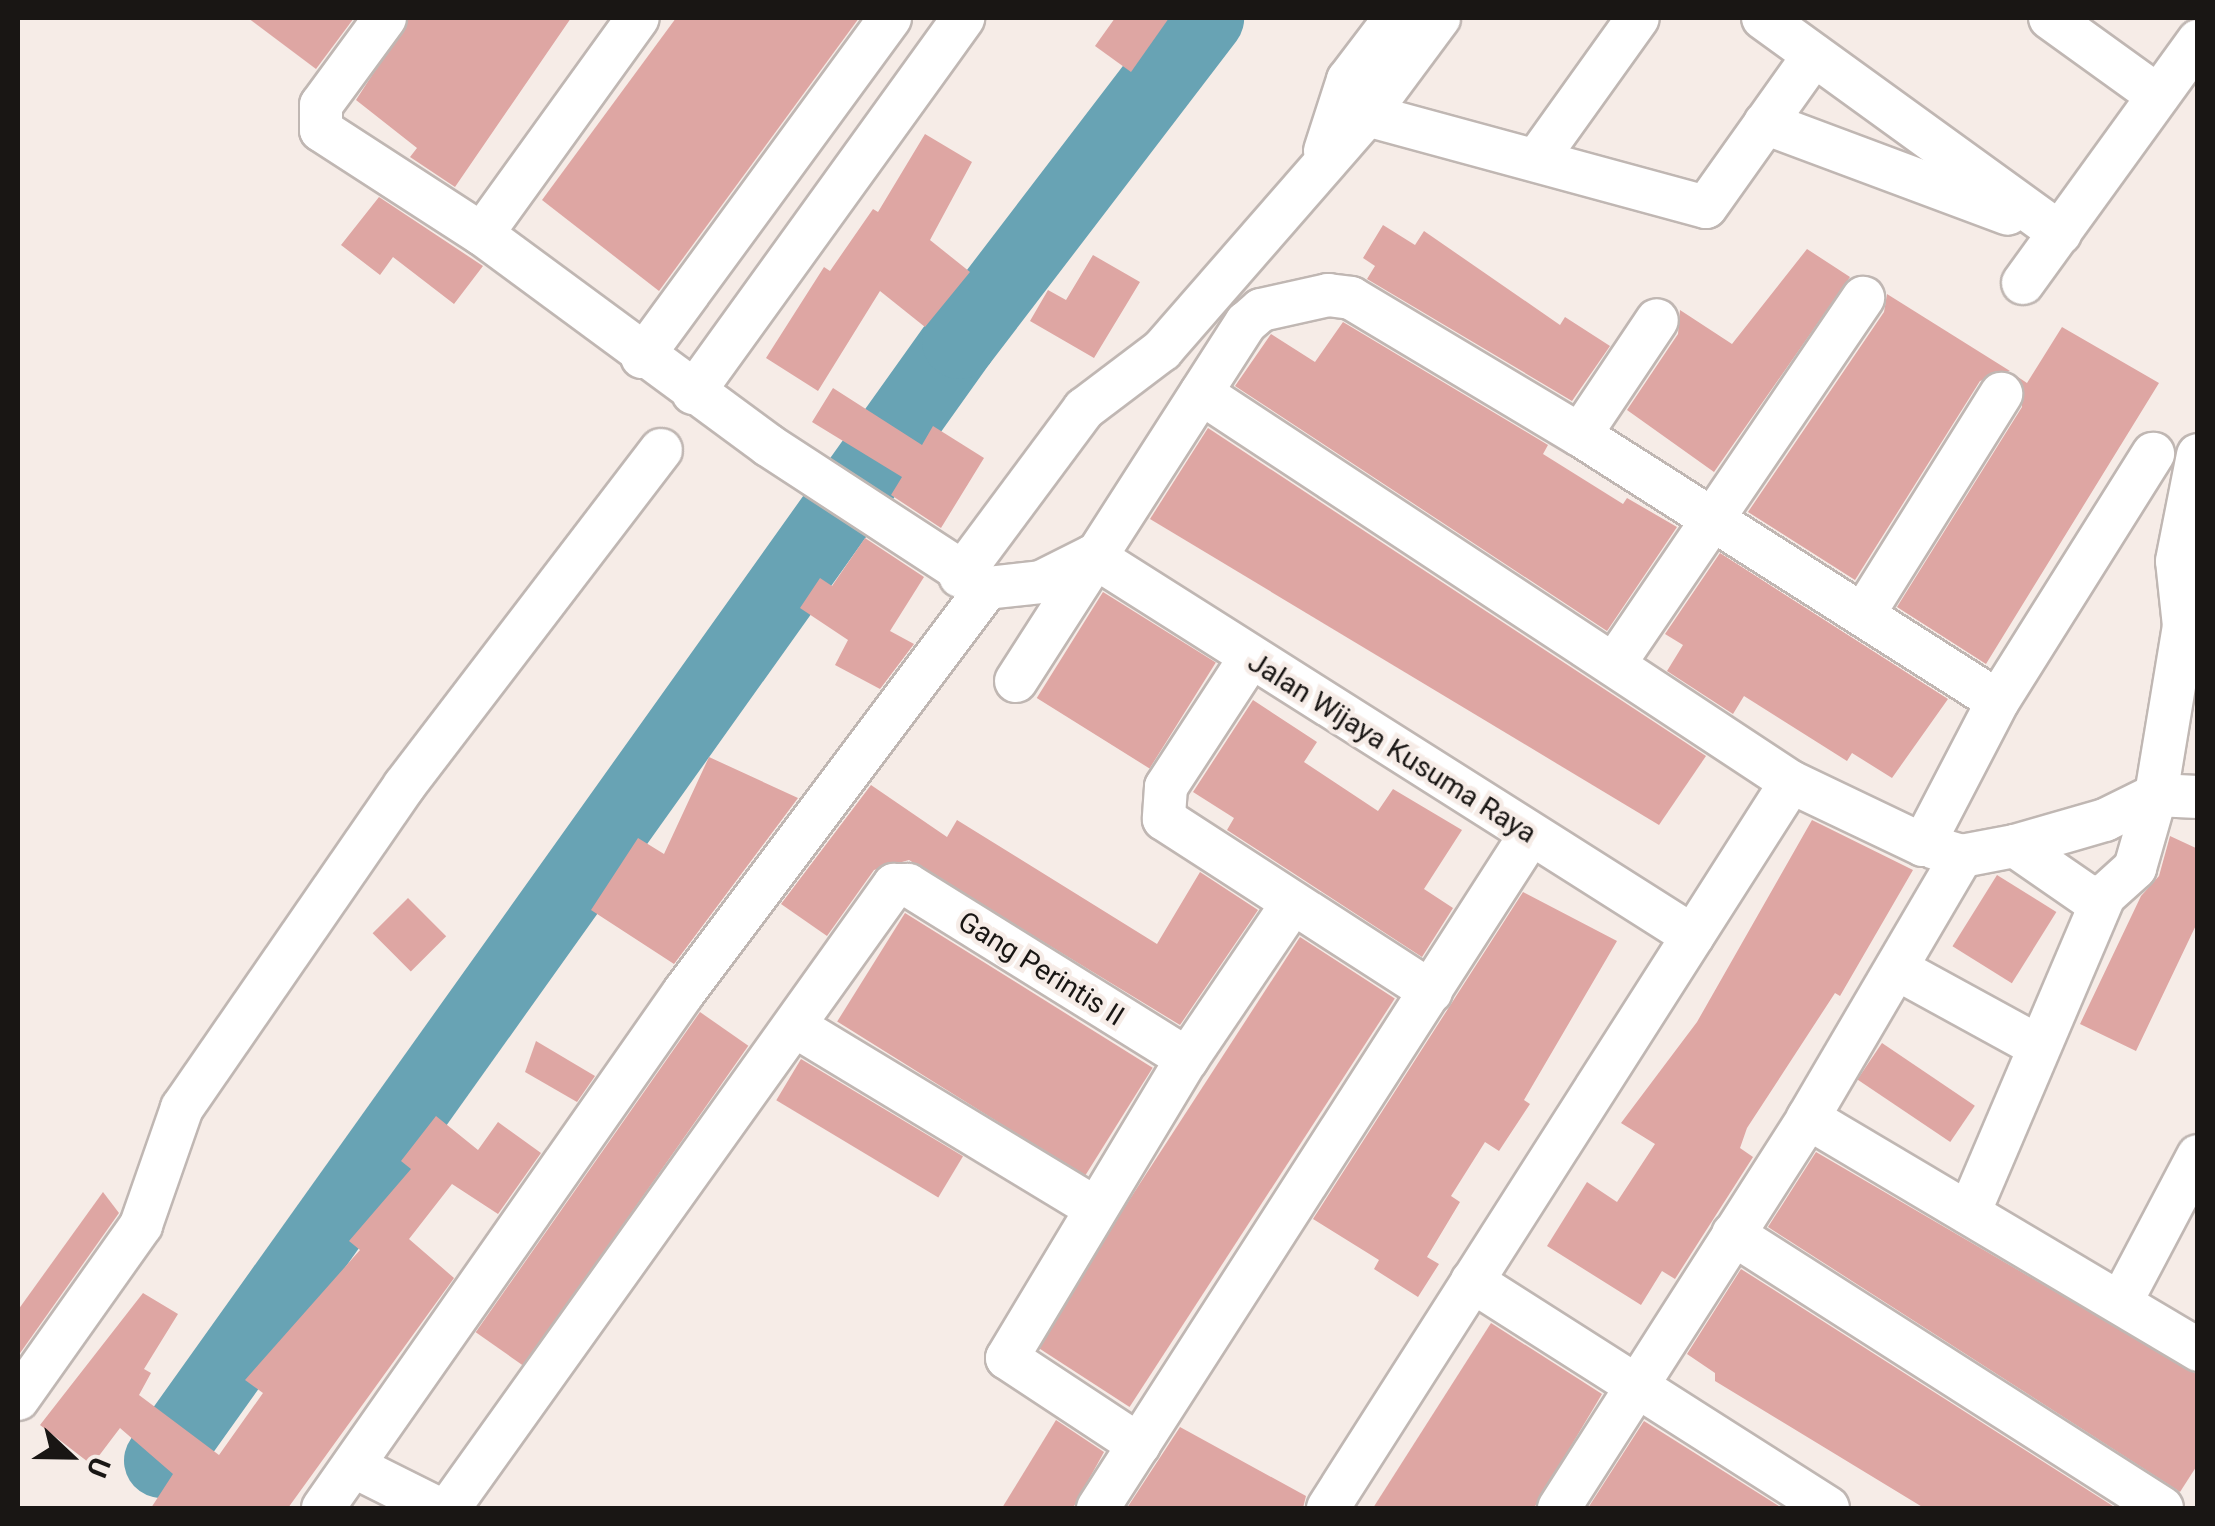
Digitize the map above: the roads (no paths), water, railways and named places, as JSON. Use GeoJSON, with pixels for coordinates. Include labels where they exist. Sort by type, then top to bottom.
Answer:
{"type":"FeatureCollection","features":[{"type":"Feature","properties":{"kind":"street"},"geometry":{"type":"LineString","coordinates":[[385,18],[320,105],[321,130],[482,234],[642,357],[974,582],[1041,582],[1093,556]]}},
{"type":"Feature","properties":{"kind":"street"},"geometry":{"type":"LineString","coordinates":[[482,234],[638,18]]}},
{"type":"Feature","properties":{"kind":"street"},"geometry":{"type":"LineString","coordinates":[[642,357],[890,18]]}},
{"type":"Feature","properties":{"kind":"street"},"geometry":{"type":"LineString","coordinates":[[694,393],[962,18]]}},
{"type":"Feature","properties":{"kind":"street"},"geometry":{"type":"LineString","coordinates":[[1322,161],[1348,80],[1395,18]]}},
{"type":"Feature","properties":{"kind":"street"},"geometry":{"type":"LineString","coordinates":[[324,1508],[974,582],[1084,409],[1162,350],[1322,161],[1367,115],[1438,18]]}},
{"type":"Feature","properties":{"kind":"street"},"geometry":{"type":"LineString","coordinates":[[1537,159],[1638,18]]}},
{"type":"Feature","properties":{"kind":"street"},"geometry":{"type":"LineString","coordinates":[[1762,18],[2060,233]]}},
{"type":"Feature","properties":{"kind":"street"},"geometry":{"type":"LineString","coordinates":[[2050,18],[2158,96]]}},
{"type":"Feature","properties":{"kind":"street"},"geometry":{"type":"LineString","coordinates":[[2024,283],[2198,41]]}},
{"type":"Feature","properties":{"kind":"street"},"geometry":{"type":"LineString","coordinates":[[1367,115],[1706,207],[1814,55]]}},
{"type":"Feature","properties":{"kind":"street"},"geometry":{"type":"LineString","coordinates":[[1766,123],[2060,233]]}},
{"type":"Feature","properties":{"kind":"street"},"geometry":{"type":"LineString","coordinates":[[1016,681],[1201,393],[1262,310],[1328,295],[1351,298],[1580,435],[1998,701]]}},
{"type":"Feature","properties":{"kind":"street"},"geometry":{"type":"LineString","coordinates":[[1616,660],[1714,522],[1862,298]]}},
{"type":"Feature","properties":{"kind":"street"},"geometry":{"type":"LineString","coordinates":[[1580,435],[1657,320]]}},
{"type":"Feature","properties":{"kind":"street"},"geometry":{"type":"LineString","coordinates":[[1201,393],[1616,660],[1791,782],[1942,850],[2015,846],[2177,796]]}},
{"type":"Feature","properties":{"kind":"street"},"geometry":{"type":"LineString","coordinates":[[1862,615],[2001,394]]}},
{"type":"Feature","properties":{"kind":"street"},"geometry":{"type":"LineString","coordinates":[[18,1399],[141,1225],[182,1108],[404,786],[661,450]]}},
{"type":"Feature","properties":{"kind":"street"},"geometry":{"type":"LineString","coordinates":[[1559,1508],[1898,970],[1998,701],[2154,454]]}},
{"type":"Feature","properties":{"kind":"street"},"geometry":{"type":"LineString","coordinates":[[1969,1213],[2036,1046],[2104,896],[2135,868],[2177,796],[2184,626],[2177,562],[2198,456]]}},
{"type":"Feature","properties":{"kind":"street","name":"Jalan Wijaya Kusuma Raya"},"geometry":{"type":"LineString","coordinates":[[1093,556],[1692,936]]}},
{"type":"Feature","properties":{"kind":"street"},"geometry":{"type":"LineString","coordinates":[[1250,658],[1160,802],[1164,819],[1290,906],[1431,992]]}},
{"type":"Feature","properties":{"kind":"street"},"geometry":{"type":"LineString","coordinates":[[1328,1508],[1791,782]]}},
{"type":"Feature","properties":{"kind":"street"},"geometry":{"type":"LineString","coordinates":[[1098,1508],[1530,835]]}},
{"type":"Feature","properties":{"kind":"street"},"geometry":{"type":"LineString","coordinates":[[2015,846],[2089,897],[2104,896]]}},
{"type":"Feature","properties":{"kind":"street","name":"Gang Perintis II"},"geometry":{"type":"LineString","coordinates":[[798,1028],[894,885],[908,885],[1186,1059]]}},
{"type":"Feature","properties":{"kind":"street"},"geometry":{"type":"LineString","coordinates":[[1139,1445],[1007,1358],[1186,1059],[1290,906]]}},
{"type":"Feature","properties":{"kind":"street"},"geometry":{"type":"LineString","coordinates":[[1898,970],[2036,1046]]}},
{"type":"Feature","properties":{"kind":"street"},"geometry":{"type":"LineString","coordinates":[[449,1508],[798,1028],[1095,1208]]}},
{"type":"Feature","properties":{"kind":"street"},"geometry":{"type":"LineString","coordinates":[[1808,1118],[2198,1350]]}},
{"type":"Feature","properties":{"kind":"street"},"geometry":{"type":"LineString","coordinates":[[2121,1302],[2198,1156]]}},
{"type":"Feature","properties":{"kind":"street"},"geometry":{"type":"LineString","coordinates":[[1733,1234],[2162,1508]]}},
{"type":"Feature","properties":{"kind":"street"},"geometry":{"type":"LineString","coordinates":[[1472,1281],[1828,1508]]}},
{"type":"Feature","properties":{"kind":"street"},"geometry":{"type":"LineString","coordinates":[[353,1466],[436,1508]]}},
{"type":"Feature","properties":{"kind":"waterway"},"geometry":{"type":"LineString","coordinates":[[161,1460],[959,341],[1206,18]]}}]}
